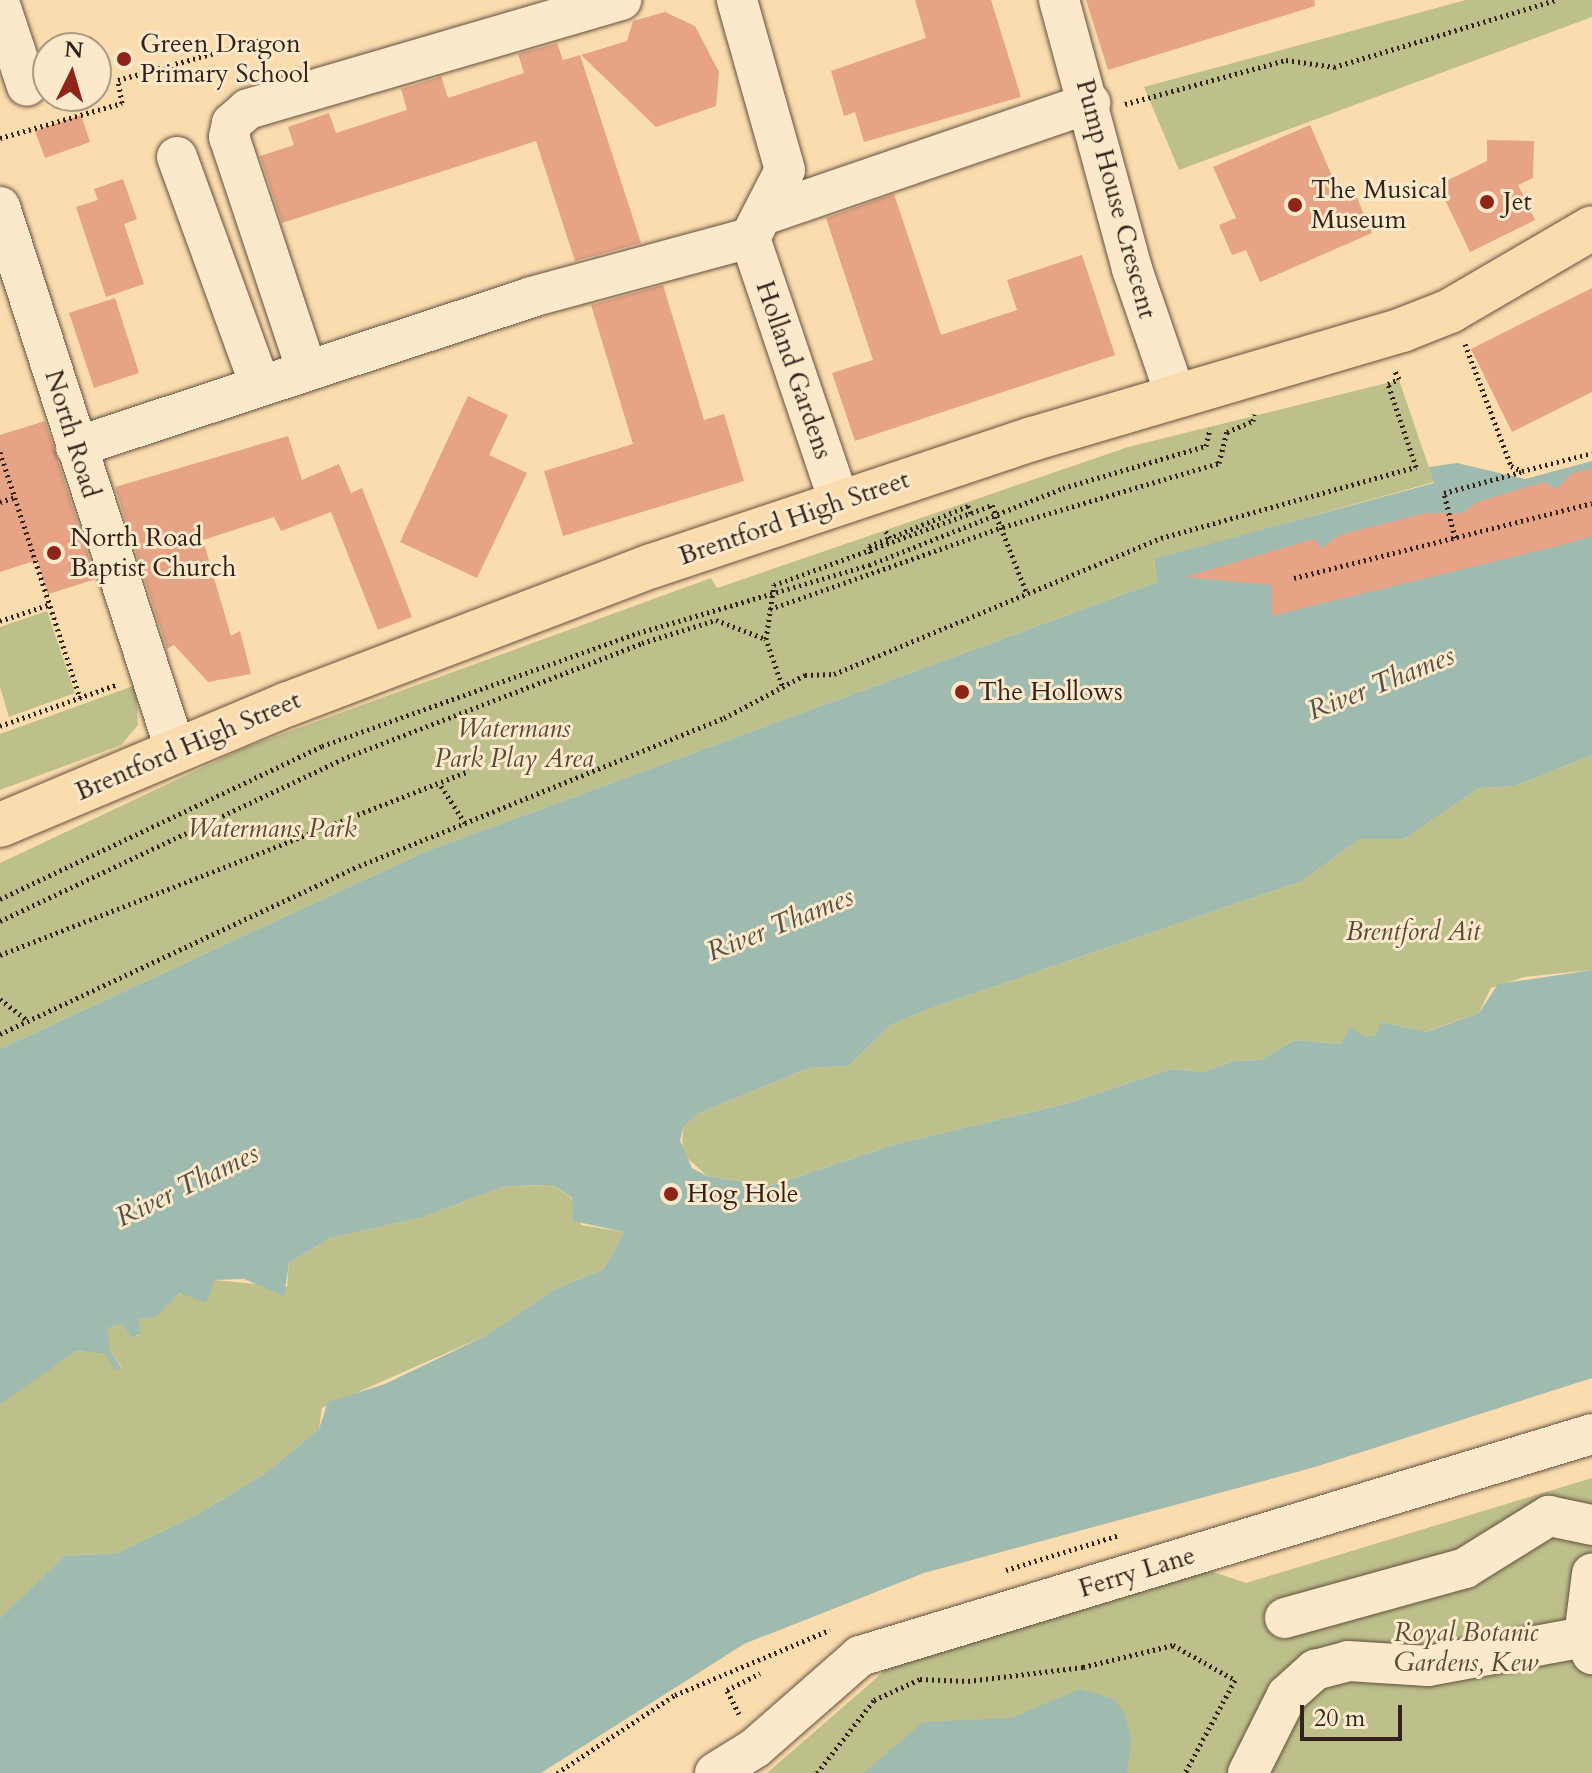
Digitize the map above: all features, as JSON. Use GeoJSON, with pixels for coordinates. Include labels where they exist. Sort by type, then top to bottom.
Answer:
{"type":"FeatureCollection","features":[{"type":"Feature","properties":{"kind":"main road","name":"Brentford High Street"},"geometry":{"type":"LineString","coordinates":[[0,825],[484,628],[839,501],[1192,406],[1450,311],[1592,228]]}},
{"type":"Feature","properties":{"kind":"street"},"geometry":{"type":"LineString","coordinates":[[307,371],[229,137],[232,123],[248,109],[621,0]]}},
{"type":"Feature","properties":{"kind":"street"},"geometry":{"type":"LineString","coordinates":[[737,0],[785,170],[756,227]]}},
{"type":"Feature","properties":{"kind":"street","name":"Pump House Crescent"},"geometry":{"type":"LineString","coordinates":[[1059,0],[1114,188],[1132,269],[1192,406]]}},
{"type":"Feature","properties":{"kind":"street"},"geometry":{"type":"LineString","coordinates":[[0,5],[27,86]]}},
{"type":"Feature","properties":{"kind":"street"},"geometry":{"type":"LineString","coordinates":[[76,447],[531,297],[756,227],[1092,107]]}},
{"type":"Feature","properties":{"kind":"street"},"geometry":{"type":"LineString","coordinates":[[177,157],[260,385]]}},
{"type":"Feature","properties":{"kind":"street","name":"North Road"},"geometry":{"type":"LineString","coordinates":[[0,207],[148,674],[176,752]]}},
{"type":"Feature","properties":{"kind":"street","name":"Holland Gardens"},"geometry":{"type":"LineString","coordinates":[[756,227],[839,501]]}},
{"type":"Feature","properties":{"kind":"street","name":"Ferry Lane"},"geometry":{"type":"LineString","coordinates":[[715,1773],[755,1748],[860,1656],[1592,1434]]}},
{"type":"Feature","properties":{"kind":"street"},"geometry":{"type":"LineString","coordinates":[[1285,1618],[1465,1568],[1549,1516],[1592,1525]]}},
{"type":"Feature","properties":{"kind":"street"},"geometry":{"type":"LineString","coordinates":[[1248,1773],[1287,1695],[1315,1670],[1348,1661],[1428,1666],[1588,1645],[1592,1574]]}},
{"type":"Feature","properties":{"kind":"path"},"geometry":{"type":"LineString","coordinates":[[1092,107],[1286,60],[1334,67],[1556,0]]}},
{"type":"Feature","properties":{"kind":"path"},"geometry":{"type":"LineString","coordinates":[[0,138],[122,103],[118,80],[261,40]]}},
{"type":"Feature","properties":{"kind":"path"},"geometry":{"type":"LineString","coordinates":[[1465,343],[1511,466],[1522,471]]}},
{"type":"Feature","properties":{"kind":"path"},"geometry":{"type":"LineString","coordinates":[[0,1034],[465,823],[724,718],[805,675],[834,674],[1161,538],[1416,467],[1388,384],[1399,379],[1392,364]]}},
{"type":"Feature","properties":{"kind":"path"},"geometry":{"type":"LineString","coordinates":[[770,609],[1003,527],[1219,463],[1227,432],[1253,421],[1255,405]]}},
{"type":"Feature","properties":{"kind":"path"},"geometry":{"type":"LineString","coordinates":[[0,899],[322,746],[638,633],[773,596],[996,513],[1206,446],[1192,406]]}},
{"type":"Feature","properties":{"kind":"path"},"geometry":{"type":"LineString","coordinates":[[0,452],[80,698]]}},
{"type":"Feature","properties":{"kind":"path"},"geometry":{"type":"LineString","coordinates":[[1455,538],[1444,493],[1592,453]]}},
{"type":"Feature","properties":{"kind":"path"},"geometry":{"type":"LineString","coordinates":[[0,502],[15,497]]}},
{"type":"Feature","properties":{"kind":"path"},"geometry":{"type":"LineString","coordinates":[[1294,578],[1592,503]]}},
{"type":"Feature","properties":{"kind":"path"},"geometry":{"type":"LineString","coordinates":[[782,685],[766,639],[774,585],[871,553],[992,505],[1027,594]]}},
{"type":"Feature","properties":{"kind":"path"},"geometry":{"type":"LineString","coordinates":[[897,535],[968,506],[971,513]]}},
{"type":"Feature","properties":{"kind":"path"},"geometry":{"type":"LineString","coordinates":[[871,553],[869,546],[890,538]]}},
{"type":"Feature","properties":{"kind":"path"},"geometry":{"type":"LineString","coordinates":[[0,621],[49,604]]}},
{"type":"Feature","properties":{"kind":"path"},"geometry":{"type":"LineString","coordinates":[[0,921],[342,759],[559,676],[716,620],[766,639]]}},
{"type":"Feature","properties":{"kind":"path"},"geometry":{"type":"LineString","coordinates":[[0,726],[148,674]]}},
{"type":"Feature","properties":{"kind":"path"},"geometry":{"type":"LineString","coordinates":[[559,676],[563,683]]}},
{"type":"Feature","properties":{"kind":"path"},"geometry":{"type":"LineString","coordinates":[[0,955],[441,786],[469,771]]}},
{"type":"Feature","properties":{"kind":"path"},"geometry":{"type":"LineString","coordinates":[[441,786],[465,823]]}},
{"type":"Feature","properties":{"kind":"path"},"geometry":{"type":"LineString","coordinates":[[0,999],[27,1020]]}},
{"type":"Feature","properties":{"kind":"path"},"geometry":{"type":"LineString","coordinates":[[817,1773],[874,1700],[920,1679],[968,1681],[1083,1667],[1173,1645],[1235,1680],[1185,1773]]}},
{"type":"Feature","properties":{"kind":"path"},"geometry":{"type":"LineString","coordinates":[[735,1669],[743,1681]]}},
{"type":"Feature","properties":{"kind":"path"},"geometry":{"type":"LineString","coordinates":[[727,1690],[760,1673]]}},
{"type":"Feature","properties":{"kind":"green space"},"geometry":{"type":"Polygon","coordinates":[[[1466,0],[1592,0],[1592,17],[1179,170],[1144,87],[1466,0]]]}},
{"type":"Feature","properties":{"kind":"green space","name":"Watermans Park"},"geometry":{"type":"Polygon","coordinates":[[[1399,380],[1434,482],[1154,560],[1157,582],[422,853],[0,1049],[0,863],[244,748],[711,578],[717,588],[1128,447],[1399,380]]]}},
{"type":"Feature","properties":{"kind":"green space"},"geometry":{"type":"Polygon","coordinates":[[[47,611],[75,693],[9,717],[0,687],[0,627],[47,611]]]}},
{"type":"Feature","properties":{"kind":"green space"},"geometry":{"type":"Polygon","coordinates":[[[136,685],[138,725],[121,745],[0,790],[0,734],[136,685]]]}},
{"type":"Feature","properties":{"kind":"green space","name":"Brentford Ait"},"geometry":{"type":"Polygon","coordinates":[[[1592,755],[1592,970],[1524,977],[1491,988],[1479,1013],[1425,1032],[1382,1022],[1376,1035],[1341,1044],[1295,1040],[1261,1060],[1233,1061],[1204,1072],[1171,1069],[1068,1103],[893,1145],[770,1186],[707,1176],[682,1153],[683,1127],[699,1113],[809,1068],[848,1066],[891,1025],[923,1011],[1302,881],[1360,839],[1404,839],[1479,788],[1515,786],[1592,755]]]}},
{"type":"Feature","properties":{"kind":"green space"},"geometry":{"type":"Polygon","coordinates":[[[553,1185],[571,1198],[581,1225],[624,1232],[604,1269],[555,1289],[485,1336],[322,1408],[319,1429],[264,1474],[198,1514],[117,1553],[64,1556],[0,1618],[0,1404],[36,1373],[76,1351],[106,1354],[115,1369],[122,1368],[110,1350],[106,1328],[122,1324],[131,1338],[139,1335],[139,1318],[155,1318],[167,1299],[215,1280],[287,1287],[289,1263],[330,1238],[420,1218],[505,1186],[553,1185]]]}},
{"type":"Feature","properties":{"kind":"green space","name":"Royal Botanic Gardens, Kew"},"geometry":{"type":"Polygon","coordinates":[[[1592,1478],[1592,1773],[767,1773],[889,1667],[1199,1567],[1246,1583],[1592,1478]]]}},
{"type":"Feature","properties":{"kind":"water","name":"River Thames"},"geometry":{"type":"Polygon","coordinates":[[[1592,461],[1592,755],[1515,786],[1479,788],[1404,839],[1360,839],[1302,881],[923,1011],[891,1025],[848,1066],[809,1068],[699,1113],[683,1127],[680,1141],[692,1168],[707,1176],[770,1186],[893,1145],[1068,1103],[1171,1069],[1204,1072],[1233,1061],[1261,1060],[1295,1040],[1341,1044],[1350,1027],[1366,1037],[1376,1035],[1381,1022],[1426,1032],[1479,1013],[1498,984],[1592,970],[1592,1378],[1315,1467],[924,1573],[744,1644],[541,1773],[0,1773],[0,1618],[64,1556],[117,1553],[198,1514],[264,1474],[319,1429],[328,1402],[385,1384],[485,1336],[555,1289],[604,1269],[624,1232],[573,1221],[572,1198],[553,1185],[505,1186],[420,1218],[330,1238],[289,1263],[284,1296],[244,1279],[215,1280],[206,1303],[180,1293],[155,1318],[139,1318],[140,1334],[131,1338],[122,1324],[107,1328],[110,1350],[122,1369],[115,1370],[105,1354],[76,1351],[0,1404],[0,1049],[422,853],[1157,582],[1154,559],[1434,483],[1429,467],[1457,463],[1525,479],[1592,461]]]}},
{"type":"Feature","properties":{"kind":"water"},"geometry":{"type":"Polygon","coordinates":[[[1080,1689],[1113,1699],[1124,1712],[1131,1740],[1127,1773],[864,1773],[923,1722],[1011,1718],[1080,1689]]]}},
{"type":"Feature","properties":{"kind":"building"},"geometry":{"type":"Polygon","coordinates":[[[915,0],[991,0],[1021,97],[864,142],[855,112],[844,116],[831,71],[926,38],[915,0]]]}},
{"type":"Feature","properties":{"kind":"building"},"geometry":{"type":"Polygon","coordinates":[[[1086,0],[1314,0],[1315,6],[1108,70],[1086,0]]]}},
{"type":"Feature","properties":{"kind":"building"},"geometry":{"type":"Polygon","coordinates":[[[665,12],[695,26],[719,72],[716,106],[656,127],[581,55],[627,41],[633,21],[665,12]]]}},
{"type":"Feature","properties":{"kind":"building"},"geometry":{"type":"Polygon","coordinates":[[[557,43],[563,60],[580,55],[641,243],[575,261],[536,141],[282,223],[260,156],[294,145],[288,127],[329,113],[336,133],[407,110],[401,89],[441,76],[448,98],[524,73],[518,54],[557,43]]]}},
{"type":"Feature","properties":{"kind":"building"},"geometry":{"type":"Polygon","coordinates":[[[81,115],[90,142],[45,158],[35,131],[81,115]]]}},
{"type":"Feature","properties":{"kind":"building","name":"The Musical Museum"},"geometry":{"type":"Polygon","coordinates":[[[1310,125],[1339,192],[1352,186],[1372,233],[1260,282],[1246,250],[1232,255],[1219,225],[1236,218],[1213,167],[1310,125]]]}},
{"type":"Feature","properties":{"kind":"building","name":"Jet"},"geometry":{"type":"Polygon","coordinates":[[[1487,140],[1534,141],[1533,178],[1518,185],[1535,220],[1470,252],[1438,185],[1487,161],[1487,140]]]}},
{"type":"Feature","properties":{"kind":"building"},"geometry":{"type":"Polygon","coordinates":[[[123,179],[137,219],[124,224],[144,284],[106,297],[76,207],[98,200],[94,189],[123,179]]]}},
{"type":"Feature","properties":{"kind":"building"},"geometry":{"type":"Polygon","coordinates":[[[894,194],[941,335],[1017,310],[1007,280],[1082,255],[1115,355],[855,441],[832,373],[873,360],[826,218],[894,194]]]}},
{"type":"Feature","properties":{"kind":"building"},"geometry":{"type":"Polygon","coordinates":[[[663,285],[704,420],[724,414],[744,481],[563,536],[544,471],[633,444],[591,305],[663,285]]]}},
{"type":"Feature","properties":{"kind":"building"},"geometry":{"type":"Polygon","coordinates":[[[1592,288],[1592,392],[1512,432],[1471,349],[1592,288]]]}},
{"type":"Feature","properties":{"kind":"building"},"geometry":{"type":"Polygon","coordinates":[[[115,298],[139,373],[94,388],[69,313],[115,298]]]}},
{"type":"Feature","properties":{"kind":"building"},"geometry":{"type":"Polygon","coordinates":[[[468,396],[508,415],[489,455],[527,473],[477,578],[400,542],[468,396]]]}},
{"type":"Feature","properties":{"kind":"building"},"geometry":{"type":"Polygon","coordinates":[[[45,421],[96,579],[48,594],[37,560],[0,572],[0,435],[45,421]]]}},
{"type":"Feature","properties":{"kind":"building"},"geometry":{"type":"Polygon","coordinates":[[[288,436],[302,480],[339,464],[351,493],[362,488],[412,617],[378,630],[331,512],[281,531],[274,517],[203,540],[231,636],[240,631],[251,674],[208,682],[174,645],[167,649],[115,487],[288,436]]]}},
{"type":"Feature","properties":{"kind":"building"},"geometry":{"type":"Polygon","coordinates":[[[1592,468],[1592,536],[1562,545],[1271,616],[1272,585],[1185,577],[1313,539],[1322,548],[1339,535],[1426,513],[1462,513],[1477,502],[1544,482],[1556,489],[1571,474],[1592,468]]]}},
{"type":"Feature","properties":{"kind":"place","name":"Green Dragon Primary School"},"geometry":{"type":"Point","coordinates":[124,59]}},
{"type":"Feature","properties":{"kind":"place","name":"Jet"},"geometry":{"type":"Point","coordinates":[1487,202]}},
{"type":"Feature","properties":{"kind":"place","name":"The Musical Museum"},"geometry":{"type":"Point","coordinates":[1295,205]}},
{"type":"Feature","properties":{"kind":"place","name":"North Road Baptist Church"},"geometry":{"type":"Point","coordinates":[54,553]}},
{"type":"Feature","properties":{"kind":"place","name":"The Hollows"},"geometry":{"type":"Point","coordinates":[962,692]}},
{"type":"Feature","properties":{"kind":"place","name":"Hog Hole"},"geometry":{"type":"Point","coordinates":[671,1194]}},
{"type":"Feature","properties":{"kind":"park label","name":"Watermans Park Play Area"},"geometry":{"type":"Point","coordinates":[514,744]}}]}
